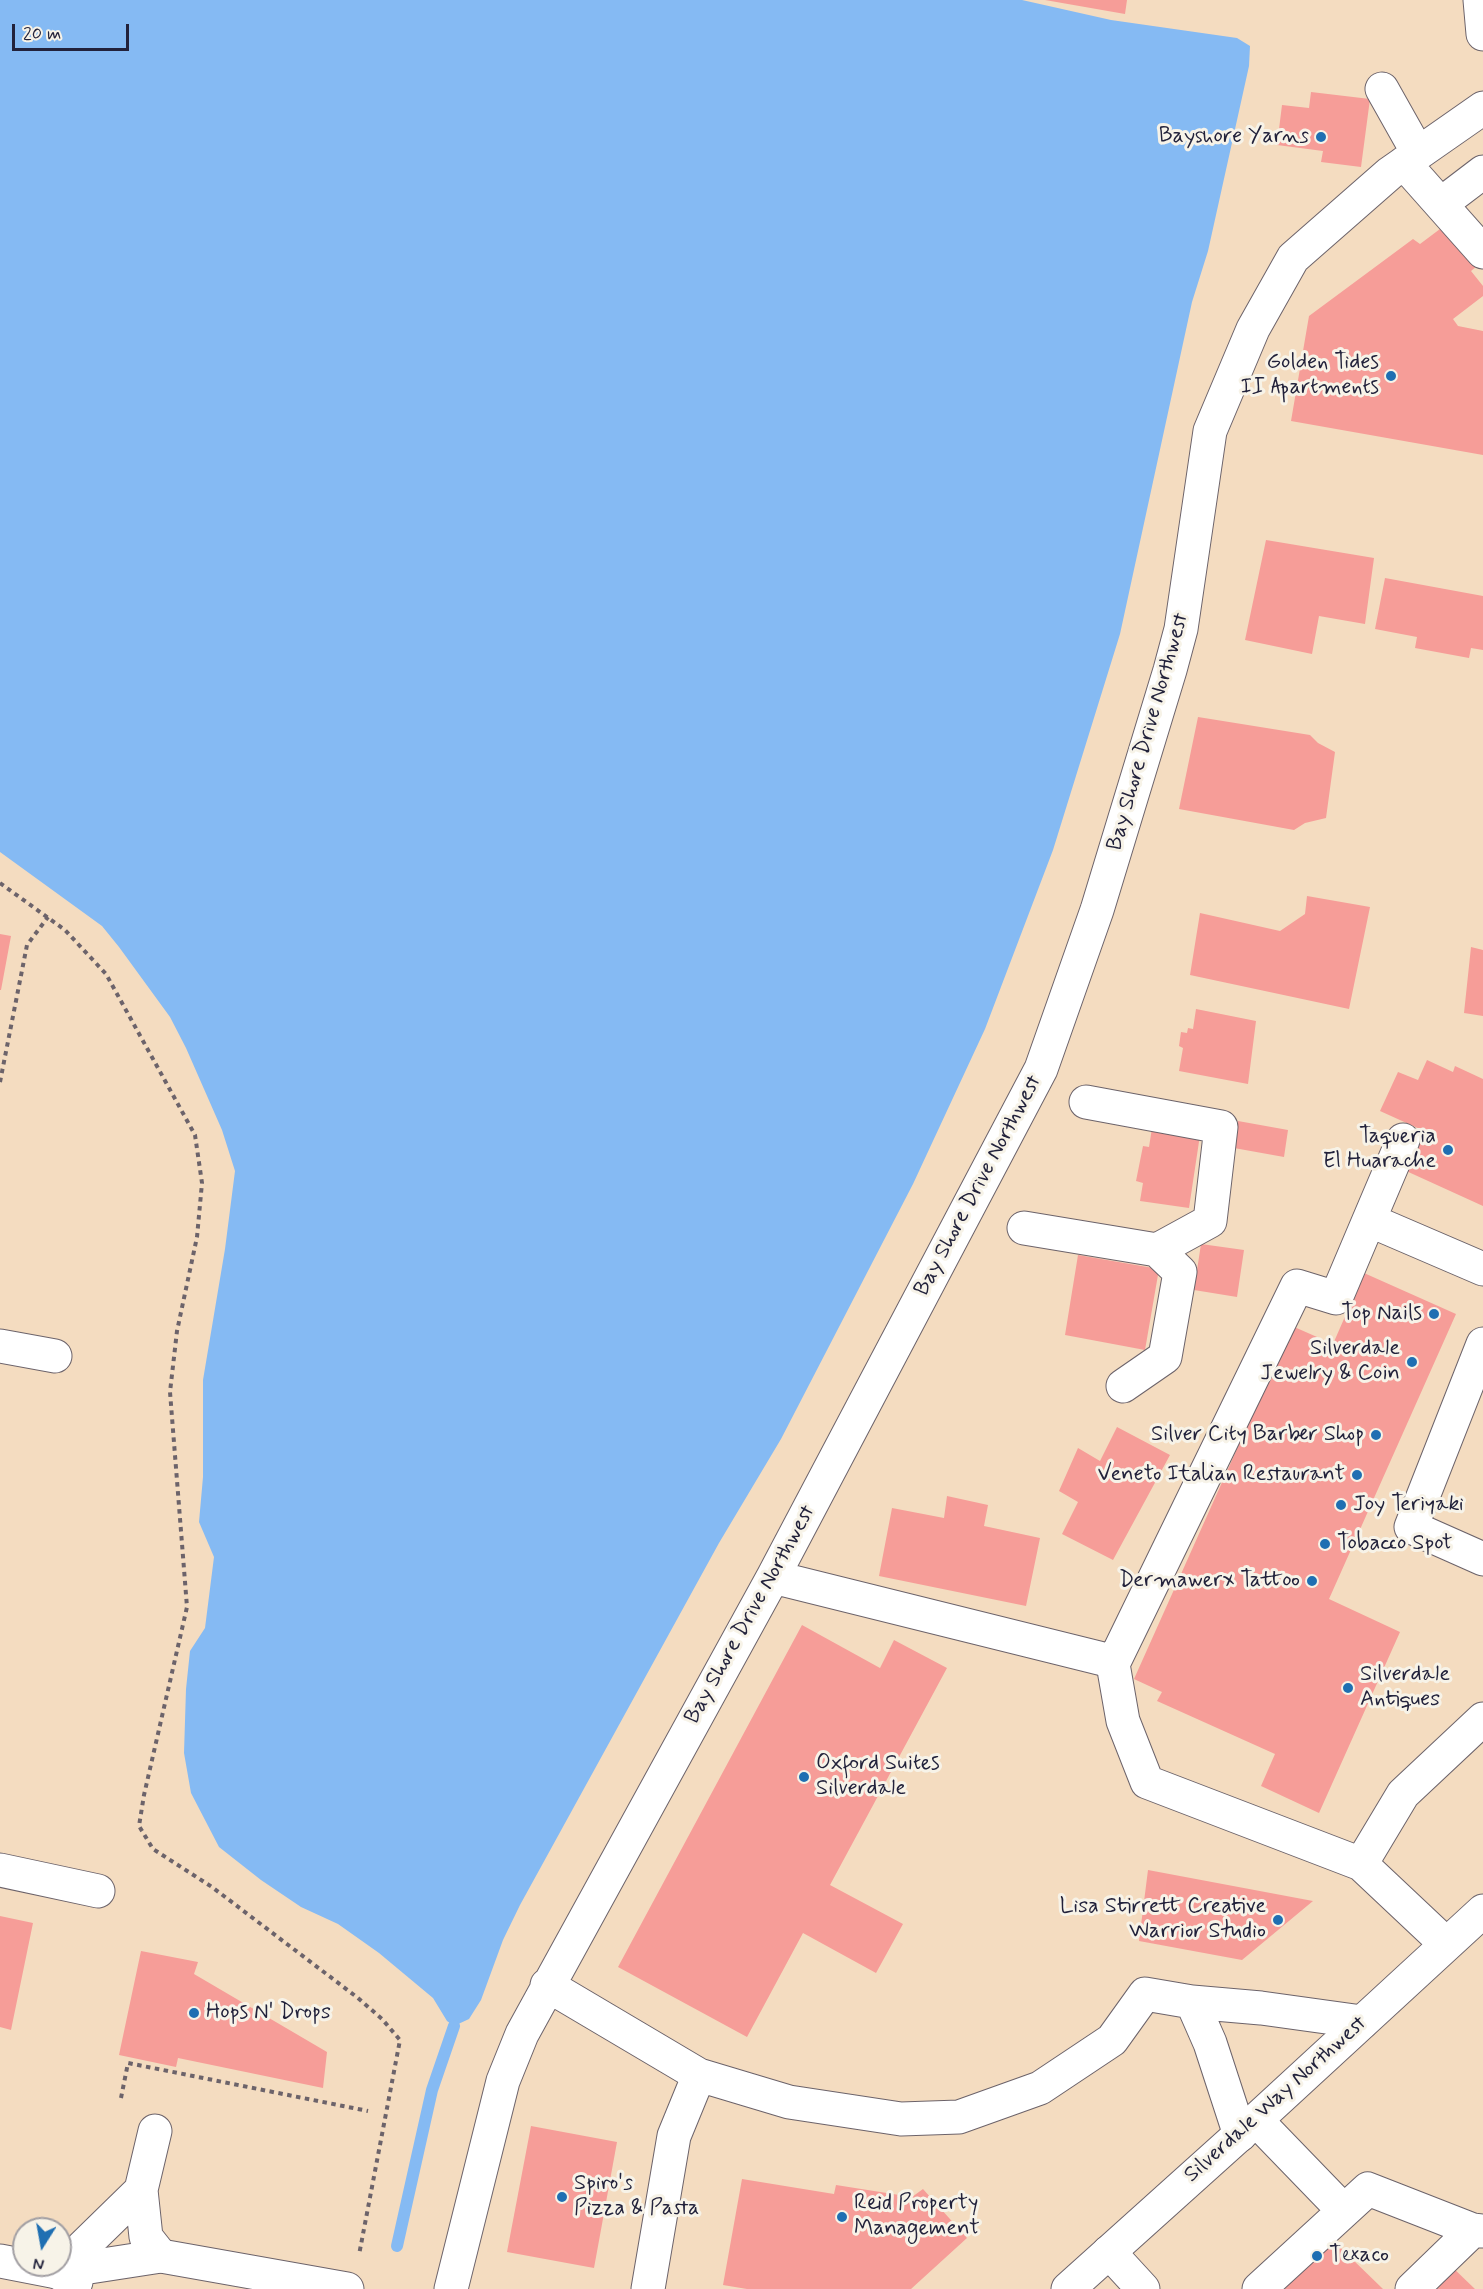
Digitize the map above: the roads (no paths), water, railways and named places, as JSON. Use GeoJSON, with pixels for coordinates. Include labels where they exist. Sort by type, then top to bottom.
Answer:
{"type":"FeatureCollection","features":[{"type":"Feature","properties":{"kind":"street"},"geometry":{"type":"LineString","coordinates":[[1480,0],[1483,33]]}},
{"type":"Feature","properties":{"kind":"street"},"geometry":{"type":"LineString","coordinates":[[1382,89],[1411,158],[1441,204],[1483,252]]}},
{"type":"Feature","properties":{"kind":"street","name":"Bay Shore Drive Northwest"},"geometry":{"type":"LineString","coordinates":[[452,2289],[502,2081],[522,2034],[773,1577],[1041,1068],[1097,910],[1170,670],[1181,629],[1210,431],[1253,329],[1293,258],[1390,173],[1483,108]]}},
{"type":"Feature","properties":{"kind":"street"},"geometry":{"type":"LineString","coordinates":[[1441,204],[1483,172]]}},
{"type":"Feature","properties":{"kind":"street"},"geometry":{"type":"LineString","coordinates":[[1086,1102],[1221,1127],[1210,1221],[1157,1250]]}},
{"type":"Feature","properties":{"kind":"street"},"geometry":{"type":"LineString","coordinates":[[1403,1140],[1336,1298],[1297,1286],[1113,1664],[1123,1721],[1147,1782],[1361,1864],[1446,1944]]}},
{"type":"Feature","properties":{"kind":"street"},"geometry":{"type":"LineString","coordinates":[[1369,1220],[1483,1269]]}},
{"type":"Feature","properties":{"kind":"street"},"geometry":{"type":"LineString","coordinates":[[1024,1228],[1157,1250],[1180,1272],[1165,1357],[1123,1386]]}},
{"type":"Feature","properties":{"kind":"street"},"geometry":{"type":"LineString","coordinates":[[1483,1344],[1411,1527],[1483,1559]]}},
{"type":"Feature","properties":{"kind":"street"},"geometry":{"type":"LineString","coordinates":[[0,1346],[56,1356]]}},
{"type":"Feature","properties":{"kind":"street"},"geometry":{"type":"LineString","coordinates":[[773,1577],[1057,1647],[1113,1664]]}},
{"type":"Feature","properties":{"kind":"street"},"geometry":{"type":"LineString","coordinates":[[1361,1864],[1402,1794],[1483,1719]]}},
{"type":"Feature","properties":{"kind":"street"},"geometry":{"type":"LineString","coordinates":[[0,1870],[98,1891]]}},
{"type":"Feature","properties":{"kind":"street","name":"Silverdale Way Northwest"},"geometry":{"type":"LineString","coordinates":[[1068,2289],[1483,1911]]}},
{"type":"Feature","properties":{"kind":"street"},"geometry":{"type":"LineString","coordinates":[[547,1985],[699,2075],[789,2102],[901,2120],[959,2117],[1040,2088],[1112,2040],[1145,1994],[1192,2002],[1261,2008],[1362,2022]]}},
{"type":"Feature","properties":{"kind":"street"},"geometry":{"type":"LineString","coordinates":[[1192,2002],[1248,2127],[1344,2211]]}},
{"type":"Feature","properties":{"kind":"street"},"geometry":{"type":"LineString","coordinates":[[648,2289],[674,2136],[699,2075]]}},
{"type":"Feature","properties":{"kind":"street"},"geometry":{"type":"LineString","coordinates":[[155,2131],[141,2190],[146,2237],[161,2256]]}},
{"type":"Feature","properties":{"kind":"street"},"geometry":{"type":"LineString","coordinates":[[1259,2289],[1368,2189],[1478,2230],[1412,2289]]}},
{"type":"Feature","properties":{"kind":"street"},"geometry":{"type":"LineString","coordinates":[[72,2257],[141,2190]]}},
{"type":"Feature","properties":{"kind":"street"},"geometry":{"type":"LineString","coordinates":[[1109,2252],[1143,2289]]}},
{"type":"Feature","properties":{"kind":"street"},"geometry":{"type":"LineString","coordinates":[[72,2270],[161,2256],[354,2275]]}},
{"type":"Feature","properties":{"kind":"street"},"geometry":{"type":"LineString","coordinates":[[66,2277],[89,2289]]}},
{"type":"Feature","properties":{"kind":"water"},"geometry":{"type":"Polygon","coordinates":[[[0,0],[1022,0],[1111,20],[1237,38],[1250,46],[1249,66],[1208,251],[1192,302],[1120,634],[1053,850],[985,1029],[913,1184],[781,1439],[719,1543],[520,1905],[503,1940],[481,2000],[469,2019],[454,2026],[447,2021],[433,1998],[379,1953],[338,1924],[301,1907],[261,1880],[219,1847],[191,1793],[184,1753],[186,1689],[190,1651],[205,1628],[214,1557],[199,1522],[203,1477],[203,1380],[225,1249],[235,1171],[222,1130],[170,1017],[119,947],[102,926],[0,852],[0,0]]]}},
{"type":"Feature","properties":{"kind":"waterway"},"geometry":{"type":"LineString","coordinates":[[397,2246],[432,2090],[454,2026]]}},
{"type":"Feature","properties":{"kind":"place","name":"Bayshore Yarns"},"geometry":{"type":"Point","coordinates":[1321,137]}},
{"type":"Feature","properties":{"kind":"place","name":"Golden Tides II Apartments"},"geometry":{"type":"Point","coordinates":[1391,376]}},
{"type":"Feature","properties":{"kind":"place","name":"Taqueria El Huarache"},"geometry":{"type":"Point","coordinates":[1448,1150]}},
{"type":"Feature","properties":{"kind":"place","name":"Top Nails"},"geometry":{"type":"Point","coordinates":[1434,1314]}},
{"type":"Feature","properties":{"kind":"place","name":"Silverdale Jewelry & Coin"},"geometry":{"type":"Point","coordinates":[1412,1362]}},
{"type":"Feature","properties":{"kind":"place","name":"Silver City Barber Shop"},"geometry":{"type":"Point","coordinates":[1376,1435]}},
{"type":"Feature","properties":{"kind":"place","name":"Veneto Italian Restaurant"},"geometry":{"type":"Point","coordinates":[1357,1475]}},
{"type":"Feature","properties":{"kind":"place","name":"Joy Teriyaki"},"geometry":{"type":"Point","coordinates":[1341,1505]}},
{"type":"Feature","properties":{"kind":"place","name":"Tobacco Spot"},"geometry":{"type":"Point","coordinates":[1325,1544]}},
{"type":"Feature","properties":{"kind":"place","name":"Dermawerx Tattoo"},"geometry":{"type":"Point","coordinates":[1312,1581]}},
{"type":"Feature","properties":{"kind":"place","name":"Silverdale Antiques"},"geometry":{"type":"Point","coordinates":[1348,1688]}},
{"type":"Feature","properties":{"kind":"place","name":"Oxford Suites Silverdale"},"geometry":{"type":"Point","coordinates":[804,1777]}},
{"type":"Feature","properties":{"kind":"place","name":"Lisa Stirrett Creative Warrior Studio"},"geometry":{"type":"Point","coordinates":[1278,1920]}},
{"type":"Feature","properties":{"kind":"place","name":"Hops N' Drops"},"geometry":{"type":"Point","coordinates":[194,2013]}},
{"type":"Feature","properties":{"kind":"place","name":"Spiro's Pizza & Pasta"},"geometry":{"type":"Point","coordinates":[562,2197]}},
{"type":"Feature","properties":{"kind":"place","name":"Reid Property Management"},"geometry":{"type":"Point","coordinates":[842,2217]}},
{"type":"Feature","properties":{"kind":"place","name":"Texaco"},"geometry":{"type":"Point","coordinates":[1317,2256]}}]}
